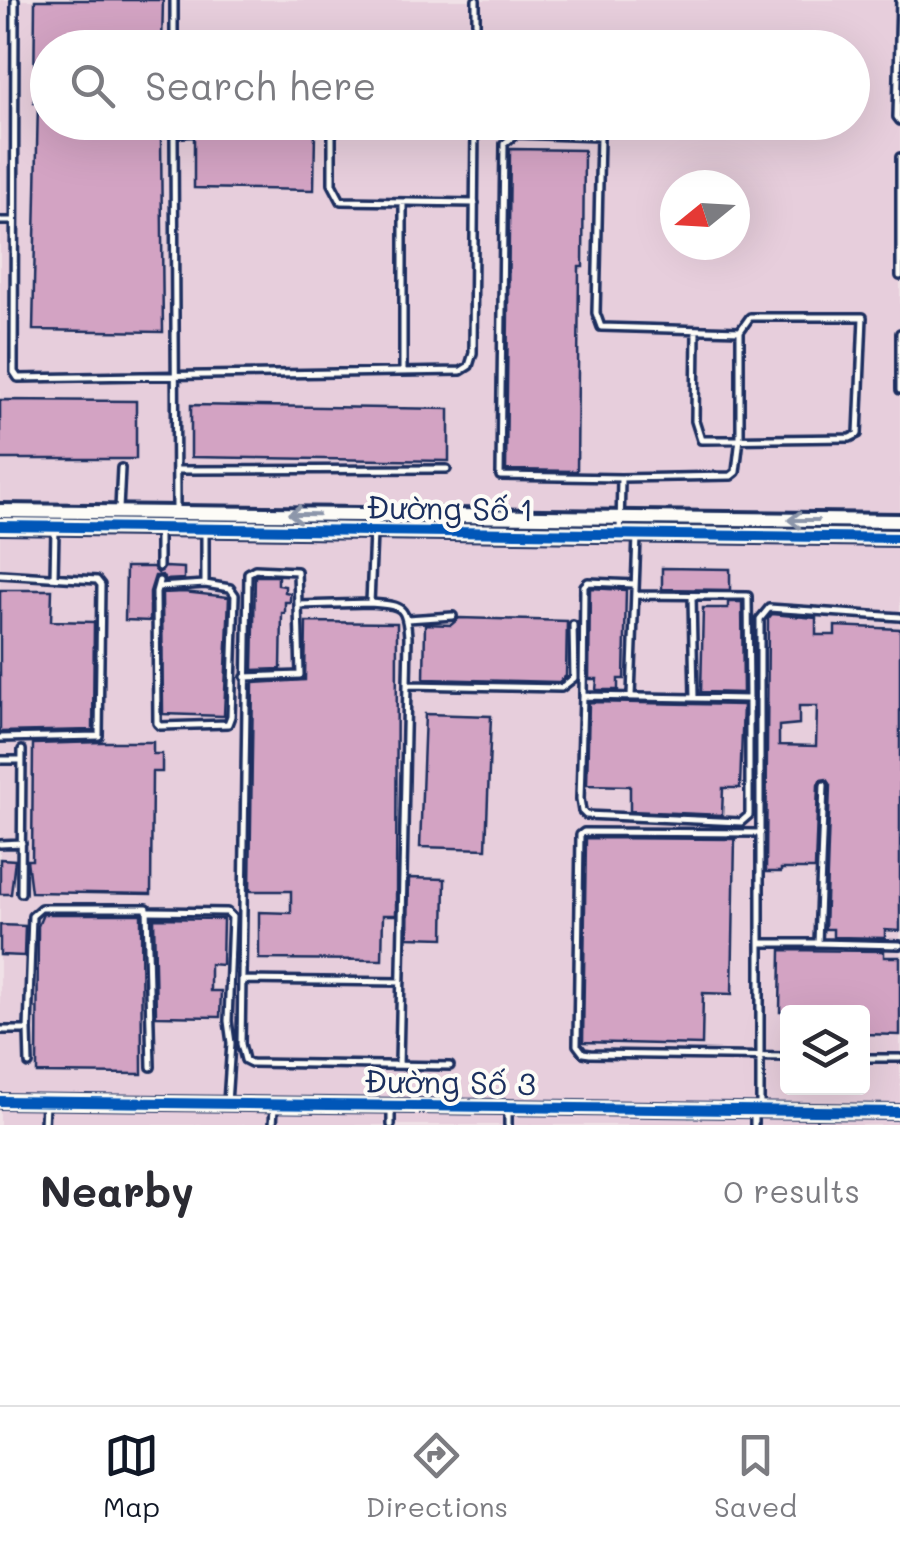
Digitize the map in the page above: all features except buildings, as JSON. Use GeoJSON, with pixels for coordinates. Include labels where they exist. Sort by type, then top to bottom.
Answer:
{"type":"FeatureCollection","features":[{"type":"Feature","properties":{"kind":"street","name":"Đường Số 1"},"geometry":{"type":"LineString","coordinates":[[0,511],[176,512],[620,526],[637,534],[900,538]]}},
{"type":"Feature","properties":{"kind":"street","name":"Đường Số 1"},"geometry":{"type":"LineString","coordinates":[[0,526],[373,531],[900,521]]}},
{"type":"Feature","properties":{"kind":"street","name":"Đường Số 3"},"geometry":{"type":"LineString","coordinates":[[0,1101],[900,1112]]}},
{"type":"Feature","properties":{"kind":"lane"},"geometry":{"type":"LineString","coordinates":[[15,0],[14,372],[18,378],[461,371],[469,366],[473,353],[475,140]]}},
{"type":"Feature","properties":{"kind":"lane"},"geometry":{"type":"LineString","coordinates":[[174,0],[174,30]]}},
{"type":"Feature","properties":{"kind":"lane"},"geometry":{"type":"LineString","coordinates":[[476,0],[476,30]]}},
{"type":"Feature","properties":{"kind":"lane"},"geometry":{"type":"LineString","coordinates":[[900,0],[900,121]]}},
{"type":"Feature","properties":{"kind":"lane"},"geometry":{"type":"LineString","coordinates":[[174,140],[176,512]]}},
{"type":"Feature","properties":{"kind":"lane"},"geometry":{"type":"LineString","coordinates":[[332,140],[334,195],[340,201],[474,203]]}},
{"type":"Feature","properties":{"kind":"lane"},"geometry":{"type":"LineString","coordinates":[[507,140],[502,150],[500,476],[730,476],[736,472],[740,438],[740,331],[750,317],[863,317],[858,434],[850,438],[740,438],[701,440],[696,434],[696,330]]}},
{"type":"Feature","properties":{"kind":"lane"},"geometry":{"type":"LineString","coordinates":[[600,140],[597,320],[601,327],[740,331]]}},
{"type":"Feature","properties":{"kind":"lane"},"geometry":{"type":"LineString","coordinates":[[900,157],[900,276]]}},
{"type":"Feature","properties":{"kind":"lane"},"geometry":{"type":"LineString","coordinates":[[403,202],[404,372]]}},
{"type":"Feature","properties":{"kind":"lane"},"geometry":{"type":"LineString","coordinates":[[0,221],[14,221]]}},
{"type":"Feature","properties":{"kind":"lane"},"geometry":{"type":"LineString","coordinates":[[900,333],[900,390]]}},
{"type":"Feature","properties":{"kind":"lane"},"geometry":{"type":"LineString","coordinates":[[119,512],[120,468]]}},
{"type":"Feature","properties":{"kind":"lane"},"geometry":{"type":"LineString","coordinates":[[176,470],[447,470]]}},
{"type":"Feature","properties":{"kind":"lane"},"geometry":{"type":"LineString","coordinates":[[620,526],[621,478]]}},
{"type":"Feature","properties":{"kind":"lane"},"geometry":{"type":"LineString","coordinates":[[54,577],[55,526]]}},
{"type":"Feature","properties":{"kind":"lane"},"geometry":{"type":"LineString","coordinates":[[159,528],[159,568]]}},
{"type":"Feature","properties":{"kind":"lane"},"geometry":{"type":"LineString","coordinates":[[205,530],[205,584]]}},
{"type":"Feature","properties":{"kind":"lane"},"geometry":{"type":"LineString","coordinates":[[370,603],[373,531]]}},
{"type":"Feature","properties":{"kind":"lane"},"geometry":{"type":"LineString","coordinates":[[631,697],[637,534]]}},
{"type":"Feature","properties":{"kind":"lane"},"geometry":{"type":"LineString","coordinates":[[245,677],[300,674],[297,571],[249,571],[245,677],[241,1044],[246,1060],[450,1066]]}},
{"type":"Feature","properties":{"kind":"lane"},"geometry":{"type":"LineString","coordinates":[[0,574],[97,580],[101,585],[100,733],[95,738],[0,738]]}},
{"type":"Feature","properties":{"kind":"lane"},"geometry":{"type":"LineString","coordinates":[[635,595],[744,594],[750,598],[748,815],[741,822],[586,815],[582,811],[584,586],[588,582],[636,584]]}},
{"type":"Feature","properties":{"kind":"lane"},"geometry":{"type":"LineString","coordinates":[[159,584],[205,584],[230,588],[235,595],[231,716],[228,724],[219,725],[156,723],[156,592],[159,584]]}},
{"type":"Feature","properties":{"kind":"lane"},"geometry":{"type":"LineString","coordinates":[[692,595],[694,698]]}},
{"type":"Feature","properties":{"kind":"lane"},"geometry":{"type":"LineString","coordinates":[[299,606],[398,605],[407,619],[399,1065]]}},
{"type":"Feature","properties":{"kind":"lane"},"geometry":{"type":"LineString","coordinates":[[754,1125],[760,943],[760,618],[769,608],[900,618]]}},
{"type":"Feature","properties":{"kind":"lane"},"geometry":{"type":"LineString","coordinates":[[407,619],[453,616]]}},
{"type":"Feature","properties":{"kind":"lane"},"geometry":{"type":"LineString","coordinates":[[407,685],[562,688],[574,678],[573,625]]}},
{"type":"Feature","properties":{"kind":"lane"},"geometry":{"type":"LineString","coordinates":[[583,696],[750,698]]}},
{"type":"Feature","properties":{"kind":"lane"},"geometry":{"type":"LineString","coordinates":[[21,892],[22,750]]}},
{"type":"Feature","properties":{"kind":"lane"},"geometry":{"type":"LineString","coordinates":[[0,760],[22,760]]}},
{"type":"Feature","properties":{"kind":"lane"},"geometry":{"type":"LineString","coordinates":[[818,942],[824,785]]}},
{"type":"Feature","properties":{"kind":"lane"},"geometry":{"type":"LineString","coordinates":[[761,834],[582,834],[577,1044],[583,1053],[590,1054],[780,1058]]}},
{"type":"Feature","properties":{"kind":"lane"},"geometry":{"type":"LineString","coordinates":[[0,844],[22,844]]}},
{"type":"Feature","properties":{"kind":"lane"},"geometry":{"type":"LineString","coordinates":[[29,1064],[32,916],[36,910],[148,908],[227,912],[232,918],[228,1020],[232,1043],[227,1103]]}},
{"type":"Feature","properties":{"kind":"lane"},"geometry":{"type":"LineString","coordinates":[[150,911],[151,1067]]}},
{"type":"Feature","properties":{"kind":"lane"},"geometry":{"type":"LineString","coordinates":[[760,943],[900,945]]}},
{"type":"Feature","properties":{"kind":"lane"},"geometry":{"type":"LineString","coordinates":[[242,980],[401,982]]}},
{"type":"Feature","properties":{"kind":"lane"},"geometry":{"type":"LineString","coordinates":[[0,1030],[28,1030]]}},
{"type":"Feature","properties":{"kind":"lane"},"geometry":{"type":"LineString","coordinates":[[870,1058],[900,1058]]}},
{"type":"Feature","properties":{"kind":"lane"},"geometry":{"type":"LineString","coordinates":[[44,1125],[45,1101]]}},
{"type":"Feature","properties":{"kind":"lane"},"geometry":{"type":"LineString","coordinates":[[273,1125],[274,1104]]}},
{"type":"Feature","properties":{"kind":"lane"},"geometry":{"type":"LineString","coordinates":[[392,1106],[392,1125]]}},
{"type":"Feature","properties":{"kind":"lane"},"geometry":{"type":"LineString","coordinates":[[508,1107],[508,1125]]}},
{"type":"Feature","properties":{"kind":"lane"},"geometry":{"type":"LineString","coordinates":[[800,1125],[801,1111]]}},
{"type":"Feature","properties":{"kind":"shaded area"},"geometry":{"type":"Polygon","coordinates":[[[0,0],[900,0],[900,1125],[0,1125],[0,0]]]}},
{"type":"Feature","properties":{"kind":"cycle path"},"geometry":{"type":"LineString","coordinates":[[0,526],[900,538]]}},
{"type":"Feature","properties":{"kind":"cycle path"},"geometry":{"type":"LineString","coordinates":[[0,1101],[900,1112]]}}]}
